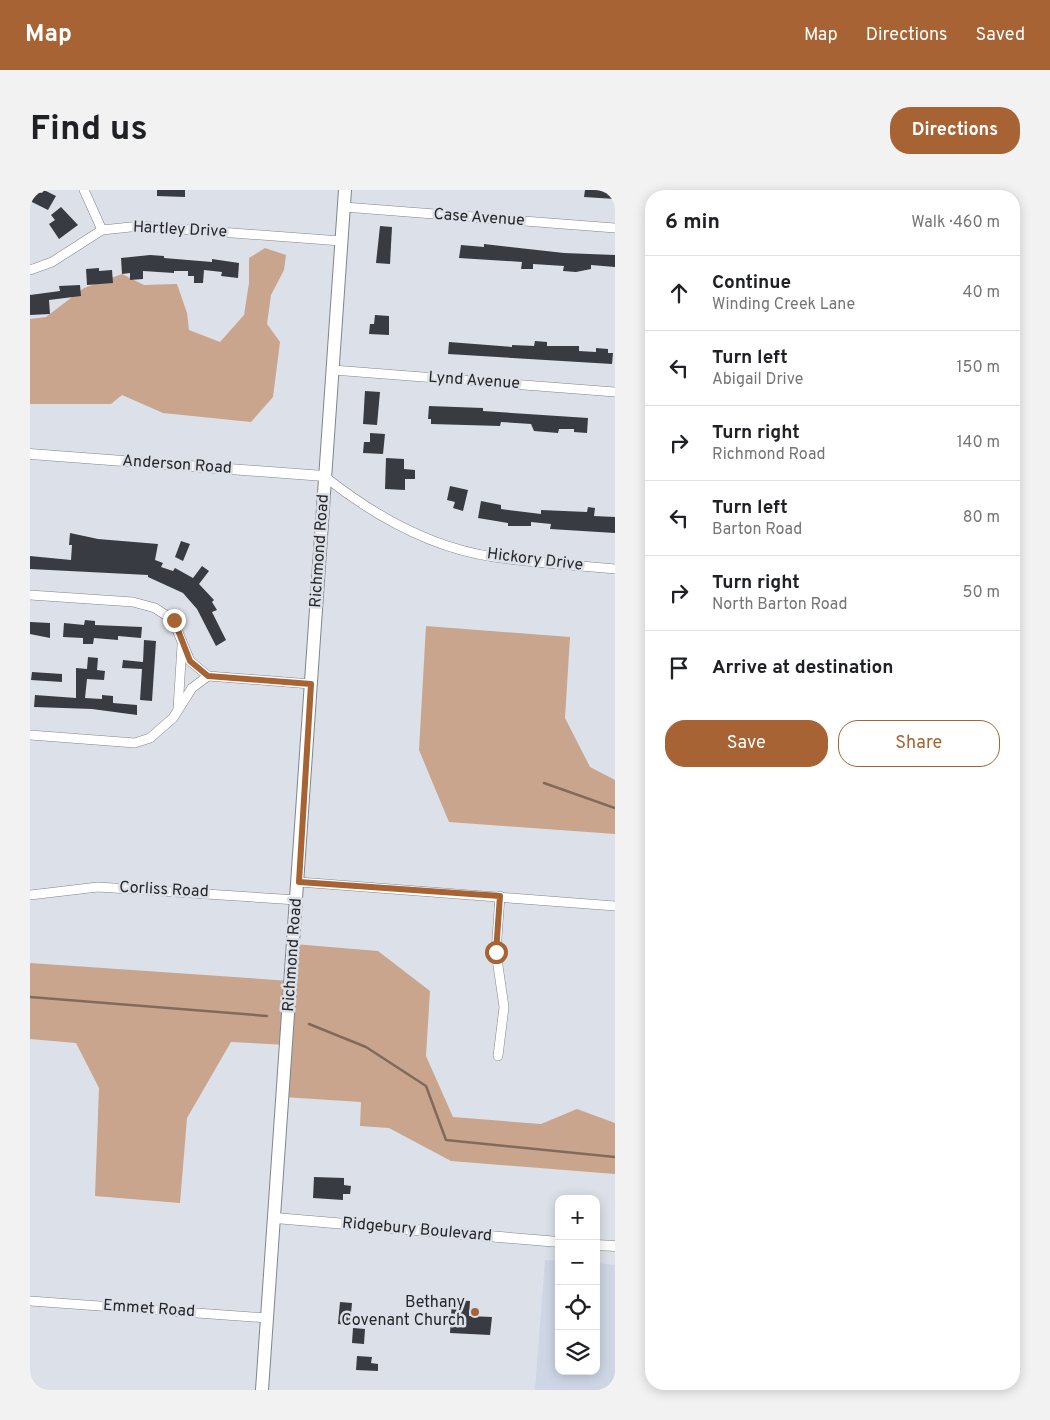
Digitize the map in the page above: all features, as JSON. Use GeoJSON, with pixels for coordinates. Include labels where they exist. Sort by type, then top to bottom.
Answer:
{"type":"FeatureCollection","features":[{"type":"Feature","properties":{"kind":"main road","name":"Richmond Road"},"geometry":{"type":"LineString","coordinates":[[262,1390],[299,882],[324,476],[345,190]]}},
{"type":"Feature","properties":{"kind":"street"},"geometry":{"type":"LineString","coordinates":[[84,190],[102,230]]}},
{"type":"Feature","properties":{"kind":"street","name":"Case Avenue"},"geometry":{"type":"LineString","coordinates":[[344,207],[615,228]]}},
{"type":"Feature","properties":{"kind":"street","name":"Hartley Drive"},"geometry":{"type":"LineString","coordinates":[[30,270],[52,262],[102,230],[140,226],[341,241]]}},
{"type":"Feature","properties":{"kind":"street","name":"Lynd Avenue"},"geometry":{"type":"LineString","coordinates":[[333,370],[615,392]]}},
{"type":"Feature","properties":{"kind":"street","name":"Anderson Road"},"geometry":{"type":"LineString","coordinates":[[30,454],[324,476]]}},
{"type":"Feature","properties":{"kind":"street","name":"Hickory Drive"},"geometry":{"type":"LineString","coordinates":[[324,476],[358,502],[394,523],[442,544],[493,557],[615,568]]}},
{"type":"Feature","properties":{"kind":"street"},"geometry":{"type":"LineString","coordinates":[[30,595],[133,602],[155,608],[174,620],[190,661],[208,676],[311,684]]}},
{"type":"Feature","properties":{"kind":"street"},"geometry":{"type":"LineString","coordinates":[[177,712],[183,642]]}},
{"type":"Feature","properties":{"kind":"street"},"geometry":{"type":"LineString","coordinates":[[30,735],[134,742],[150,738],[173,718],[192,688],[208,676]]}},
{"type":"Feature","properties":{"kind":"street"},"geometry":{"type":"LineString","coordinates":[[299,882],[615,906]]}},
{"type":"Feature","properties":{"kind":"street","name":"Corliss Road"},"geometry":{"type":"LineString","coordinates":[[30,895],[98,887],[297,900]]}},
{"type":"Feature","properties":{"kind":"street"},"geometry":{"type":"LineString","coordinates":[[498,1056],[504,1007],[496,952],[500,896]]}},
{"type":"Feature","properties":{"kind":"street","name":"Ridgebury Boulevard"},"geometry":{"type":"LineString","coordinates":[[275,1218],[555,1242]]}},
{"type":"Feature","properties":{"kind":"street"},"geometry":{"type":"LineString","coordinates":[[600,1245],[615,1246]]}},
{"type":"Feature","properties":{"kind":"street","name":"Emmet Road"},"geometry":{"type":"LineString","coordinates":[[30,1301],[268,1318]]}},
{"type":"Feature","properties":{"kind":"shaded area"},"geometry":{"type":"Polygon","coordinates":[[[265,248],[286,255],[284,270],[271,295],[267,324],[280,342],[273,397],[251,422],[163,413],[122,395],[111,404],[30,404],[30,319],[46,317],[84,288],[122,274],[144,285],[177,284],[187,313],[189,330],[220,342],[244,315],[249,283],[249,258],[265,248]]]}},
{"type":"Feature","properties":{"kind":"shaded area"},"geometry":{"type":"Polygon","coordinates":[[[426,626],[570,637],[565,718],[590,767],[615,780],[615,834],[449,822],[419,750],[426,626]]]}},
{"type":"Feature","properties":{"kind":"shaded area"},"geometry":{"type":"Polygon","coordinates":[[[294,944],[378,951],[430,991],[426,1056],[453,1117],[541,1124],[577,1109],[615,1123],[615,1174],[451,1161],[389,1128],[360,1126],[361,1102],[283,1097],[287,1045],[231,1042],[187,1118],[180,1203],[95,1196],[99,1088],[76,1043],[30,1039],[30,963],[291,981],[294,944]]]}},
{"type":"Feature","properties":{"kind":"shaded area"},"geometry":{"type":"Polygon","coordinates":[[[545,1260],[555,1261],[555,1375],[600,1375],[600,1263],[615,1265],[615,1390],[535,1390],[545,1260]]]}},
{"type":"Feature","properties":{"kind":"building"},"geometry":{"type":"Polygon","coordinates":[[[32,190],[42,193],[44,190],[56,196],[48,210],[30,201],[32,190]]]}},
{"type":"Feature","properties":{"kind":"building"},"geometry":{"type":"Polygon","coordinates":[[[157,190],[185,190],[185,197],[157,196],[157,190]]]}},
{"type":"Feature","properties":{"kind":"building"},"geometry":{"type":"Polygon","coordinates":[[[585,190],[615,190],[615,199],[584,197],[585,190]]]}},
{"type":"Feature","properties":{"kind":"building"},"geometry":{"type":"Polygon","coordinates":[[[61,207],[78,225],[59,239],[49,224],[55,220],[51,215],[61,207]]]}},
{"type":"Feature","properties":{"kind":"building"},"geometry":{"type":"Polygon","coordinates":[[[380,226],[392,227],[390,264],[376,263],[380,226]]]}},
{"type":"Feature","properties":{"kind":"building"},"geometry":{"type":"Polygon","coordinates":[[[484,244],[564,253],[615,255],[615,267],[591,265],[591,269],[576,272],[563,271],[564,266],[533,264],[533,269],[521,269],[522,262],[459,258],[461,245],[484,247],[484,244]]]}},
{"type":"Feature","properties":{"kind":"building"},"geometry":{"type":"Polygon","coordinates":[[[150,255],[164,256],[164,258],[212,262],[212,259],[239,263],[238,278],[221,276],[222,272],[204,270],[203,283],[194,283],[194,276],[188,276],[188,271],[174,271],[174,273],[143,271],[143,279],[130,280],[130,273],[122,274],[121,258],[150,255]]]}},
{"type":"Feature","properties":{"kind":"building"},"geometry":{"type":"Polygon","coordinates":[[[99,268],[99,271],[112,270],[113,283],[87,285],[86,269],[99,268]]]}},
{"type":"Feature","properties":{"kind":"building"},"geometry":{"type":"Polygon","coordinates":[[[80,285],[81,296],[49,300],[50,314],[30,315],[30,295],[60,291],[59,286],[80,285]]]}},
{"type":"Feature","properties":{"kind":"building"},"geometry":{"type":"Polygon","coordinates":[[[375,315],[389,316],[389,335],[369,334],[370,324],[374,324],[375,315]]]}},
{"type":"Feature","properties":{"kind":"building"},"geometry":{"type":"Polygon","coordinates":[[[535,341],[547,342],[547,346],[579,346],[579,351],[596,352],[596,348],[608,349],[608,353],[613,353],[612,364],[448,354],[449,342],[512,347],[512,345],[534,346],[535,341]]]}},
{"type":"Feature","properties":{"kind":"building"},"geometry":{"type":"Polygon","coordinates":[[[365,391],[380,392],[377,425],[363,424],[365,391]]]}},
{"type":"Feature","properties":{"kind":"building"},"geometry":{"type":"Polygon","coordinates":[[[429,406],[483,408],[483,411],[588,418],[587,433],[574,432],[574,429],[559,429],[558,433],[534,431],[531,424],[501,422],[500,426],[431,424],[431,419],[428,419],[429,406]]]}},
{"type":"Feature","properties":{"kind":"building"},"geometry":{"type":"Polygon","coordinates":[[[370,433],[385,434],[383,454],[363,453],[364,442],[370,442],[370,433]]]}},
{"type":"Feature","properties":{"kind":"building"},"geometry":{"type":"Polygon","coordinates":[[[386,458],[404,459],[404,469],[415,470],[415,479],[405,479],[405,490],[385,489],[386,458]]]}},
{"type":"Feature","properties":{"kind":"building"},"geometry":{"type":"Polygon","coordinates":[[[450,486],[468,490],[463,511],[453,508],[455,502],[447,500],[450,486]]]}},
{"type":"Feature","properties":{"kind":"building"},"geometry":{"type":"Polygon","coordinates":[[[481,501],[501,505],[501,509],[541,514],[541,510],[587,512],[588,507],[595,508],[594,516],[615,517],[615,533],[550,529],[551,524],[531,522],[531,526],[508,526],[508,523],[478,518],[481,501]]]}},
{"type":"Feature","properties":{"kind":"building"},"geometry":{"type":"Polygon","coordinates":[[[70,533],[98,539],[158,544],[155,560],[163,563],[161,567],[173,571],[175,568],[193,578],[202,566],[209,571],[199,584],[214,600],[212,602],[217,610],[212,612],[226,640],[216,646],[197,609],[183,593],[148,577],[148,575],[30,569],[30,556],[71,560],[72,545],[69,545],[70,533]]]}},
{"type":"Feature","properties":{"kind":"building"},"geometry":{"type":"Polygon","coordinates":[[[181,541],[190,544],[183,561],[175,557],[181,541]]]}},
{"type":"Feature","properties":{"kind":"building"},"geometry":{"type":"Polygon","coordinates":[[[85,620],[95,621],[95,625],[142,627],[141,638],[118,636],[118,640],[94,638],[93,644],[83,644],[83,638],[63,637],[64,623],[84,625],[85,620]]]}},
{"type":"Feature","properties":{"kind":"building"},"geometry":{"type":"Polygon","coordinates":[[[30,622],[50,623],[50,638],[30,634],[30,622]]]}},
{"type":"Feature","properties":{"kind":"building"},"geometry":{"type":"Polygon","coordinates":[[[144,640],[156,641],[152,701],[140,700],[142,669],[122,668],[123,660],[143,662],[144,640]]]}},
{"type":"Feature","properties":{"kind":"building"},"geometry":{"type":"Polygon","coordinates":[[[88,657],[98,658],[97,670],[105,671],[104,680],[87,679],[85,698],[102,699],[102,695],[113,696],[113,703],[137,705],[137,715],[92,709],[34,707],[35,695],[76,698],[76,668],[87,669],[88,657]]]}},
{"type":"Feature","properties":{"kind":"building"},"geometry":{"type":"Polygon","coordinates":[[[32,672],[62,674],[62,682],[31,680],[32,672]]]}},
{"type":"Feature","properties":{"kind":"building"},"geometry":{"type":"Polygon","coordinates":[[[314,1177],[344,1178],[344,1185],[351,1186],[350,1194],[343,1194],[343,1200],[313,1198],[314,1177]]]}},
{"type":"Feature","properties":{"kind":"building","name":"Bethany Covenant Church"},"geometry":{"type":"Polygon","coordinates":[[[452,1300],[470,1301],[469,1316],[492,1317],[490,1335],[450,1333],[452,1300]]]}},
{"type":"Feature","properties":{"kind":"building"},"geometry":{"type":"Polygon","coordinates":[[[340,1302],[352,1303],[350,1325],[338,1324],[340,1302]]]}},
{"type":"Feature","properties":{"kind":"building"},"geometry":{"type":"Polygon","coordinates":[[[353,1328],[365,1329],[364,1344],[352,1343],[353,1328]]]}},
{"type":"Feature","properties":{"kind":"building"},"geometry":{"type":"Polygon","coordinates":[[[357,1356],[372,1357],[371,1363],[378,1364],[378,1371],[356,1370],[357,1356]]]}},
{"type":"Feature","properties":{"kind":"waterway"},"geometry":{"type":"LineString","coordinates":[[544,783],[615,808]]}},
{"type":"Feature","properties":{"kind":"waterway"},"geometry":{"type":"LineString","coordinates":[[30,997],[267,1016]]}},
{"type":"Feature","properties":{"kind":"waterway"},"geometry":{"type":"LineString","coordinates":[[309,1024],[366,1047],[426,1086],[446,1140],[615,1157]]}},
{"type":"Feature","properties":{"kind":"place","name":"Bethany Covenant Church"},"geometry":{"type":"Point","coordinates":[475,1312]}},
{"type":"Feature","properties":{"kind":"route"},"geometry":{"type":"LineString","coordinates":[[174,620],[190,661],[208,676],[311,684],[299,882],[500,896],[496,952]]}}]}
